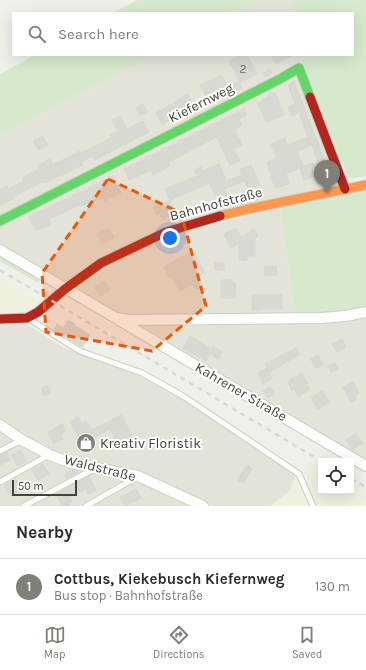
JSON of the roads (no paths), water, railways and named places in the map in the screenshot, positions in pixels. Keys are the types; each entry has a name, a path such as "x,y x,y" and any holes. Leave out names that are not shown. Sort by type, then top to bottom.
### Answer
{"street":[{"name":"Kiefernweg","path":"0,221 299,68 345,189"},
{"name":"Bahnhofstraße","path":"27,318 38,312 65,289 101,263 166,232 248,209 366,185"},
{"name":"Kahrener Straße","path":"0,250 366,466"},
{"name":"Kahrener Straße","path":"116,318 130,320 321,318 346,316 366,312"},
{"path":"0,319 27,318"},
{"name":"Waldstraße","path":"0,425 22,440 50,455 71,463 138,476 203,506"}],"lane":[{"path":"27,318 80,351 142,373 183,396 299,474 313,506"},
{"path":"0,451 22,440"},
{"path":"0,482 50,455"},
{"path":"24,506 95,468"},
{"path":"86,506 138,476"}],"railway":[{"path":"0,270 318,459"},
{"path":"354,481 366,487"}],"place":[{"name":"Cottbus, Kiekebusch Kiefernweg","path":"327,193"},
{"name":"Kreativ Floristik","path":"86,443"}]}
